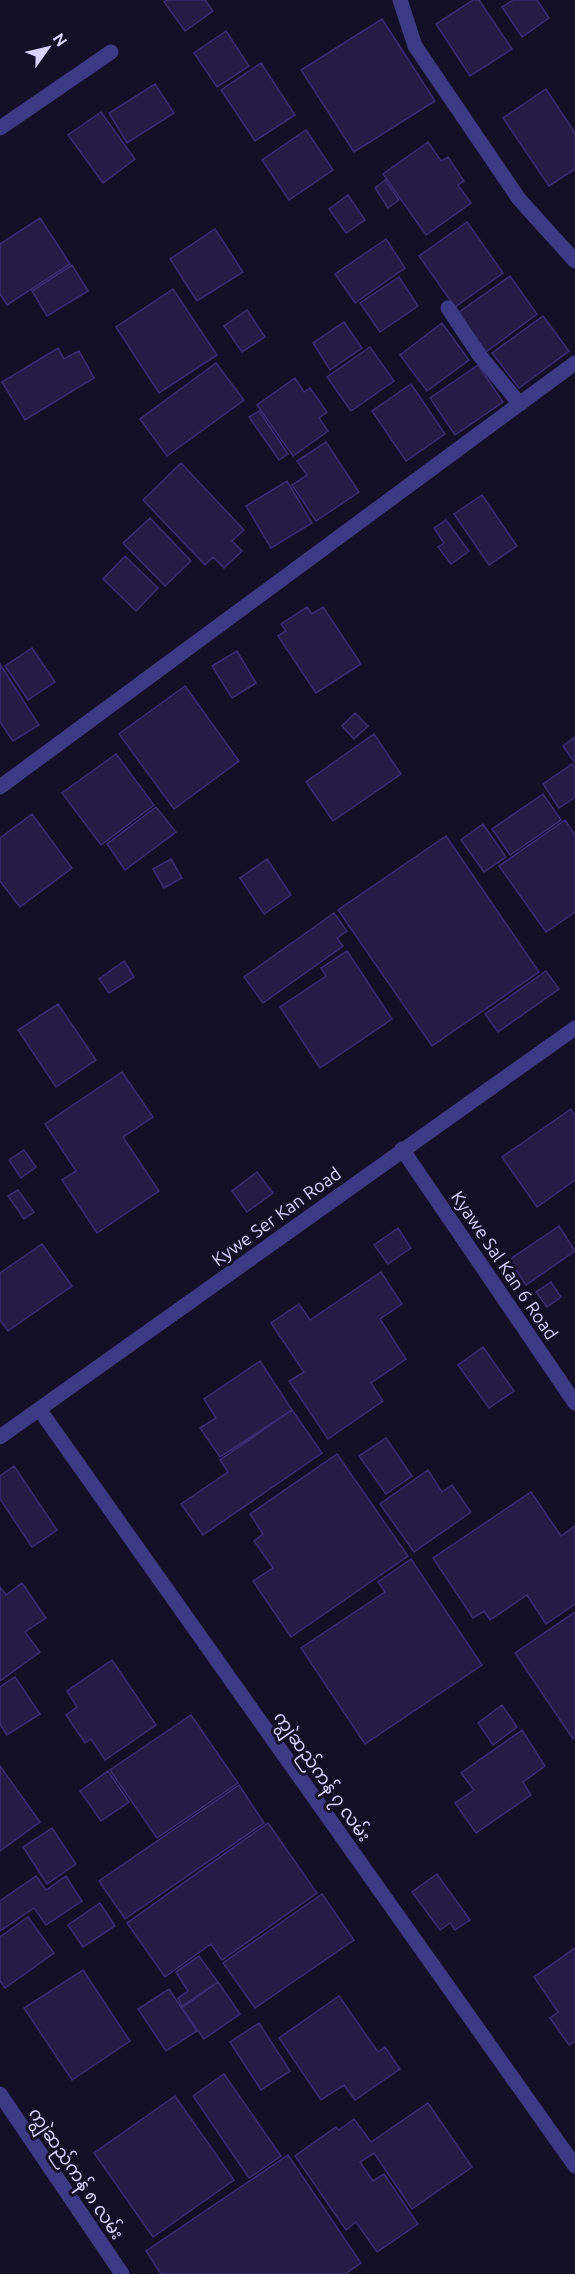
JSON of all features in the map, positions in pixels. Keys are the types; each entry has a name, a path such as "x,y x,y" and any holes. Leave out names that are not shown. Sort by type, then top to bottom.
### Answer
{"street":[{"path":"400,0 415,46 519,199 575,261"},
{"path":"0,128 111,52"},
{"path":"448,308 480,356 520,404"},
{"path":"0,788 575,363"},
{"name":"Kywe Ser Kan Road","path":"0,1437 575,1028"},
{"name":"Kyawe Sal Kan 6 Road","path":"402,1149 575,1403"},
{"name":"ကျွဲဆည်ကန် ၇ လမ်း","path":"39,1409 575,2166"},
{"name":"ကျွဲဆည်ကန် ၈ လမ်း","path":"0,2094 122,2274"}],"building":[{"path":"167,0 205,0 213,11 185,31 164,2"},
{"path":"473,0 479,0 512,49 470,76 436,24"},
{"path":"513,0 537,0 549,18 522,37 502,7"},
{"path":"382,19 435,101 354,152 301,70"},
{"path":"226,31 249,66 217,87 194,53"},
{"path":"261,63 295,115 255,141 221,90"},
{"path":"155,84 174,113 127,143 109,113"},
{"path":"546,89 575,133 575,169 549,186 503,118"},
{"path":"101,112 135,159 103,183 68,135"},
{"path":"306,130 333,170 289,200 262,160"},
{"path":"428,142 441,161 448,157 464,181 458,185 471,203 426,235 383,174"},
{"path":"385,180 399,200 388,208 375,188"},
{"path":"348,195 365,220 346,233 329,209"},
{"path":"40,218 70,264 7,305 0,294 0,244"},
{"path":"467,222 503,273 455,307 419,256"},
{"path":"215,229 243,272 197,301 170,259"},
{"path":"386,239 405,268 355,303 335,274"},
{"path":"72,265 88,291 47,316 32,291"},
{"path":"510,276 537,314 486,352 458,313"},
{"path":"399,277 418,306 380,332 360,303"},
{"path":"173,289 217,355 159,393 116,327"},
{"path":"247,310 265,337 242,352 224,326"},
{"path":"543,316 569,351 519,388 492,353"},
{"path":"344,322 362,348 330,370 313,343"},
{"path":"442,323 469,360 427,391 400,355"},
{"path":"370,347 394,381 351,411 327,377"},
{"path":"58,348 64,359 79,351 94,378 25,420 2,382"},
{"path":"216,363 244,400 167,456 140,419"},
{"path":"478,365 503,402 455,435 430,398"},
{"path":"295,378 304,392 310,388 327,412 319,418 328,431 293,456 257,405"},
{"path":"411,384 445,434 406,461 372,411"},
{"path":"259,411 288,454 279,460 249,417"},
{"path":"326,442 359,492 316,521 292,485 307,475 297,461"},
{"path":"181,463 244,530 232,541 242,551 224,568 213,557 205,565 143,500"},
{"path":"287,481 312,523 271,548 246,506"},
{"path":"482,495 517,546 489,565 454,514"},
{"path":"150,518 191,561 165,586 123,543"},
{"path":"446,520 469,551 451,564 438,547 444,543 434,528"},
{"path":"125,556 158,588 136,611 103,579"},
{"path":"307,607 312,614 323,607 361,664 316,693 278,636 286,631 281,624"},
{"path":"32,648 55,682 28,700 5,666"},
{"path":"237,651 256,683 232,698 212,666"},
{"path":"0,664 39,725 13,741 0,722"},
{"path":"185,686 239,761 174,809 119,734"},
{"path":"355,713 368,726 354,739 342,726"},
{"path":"374,734 401,774 333,821 306,782"},
{"path":"575,737 575,763 563,746"},
{"path":"116,754 154,805 101,845 62,793"},
{"path":"572,764 575,768 575,797 559,808 543,784"},
{"path":"543,794 561,820 510,855 492,829"},
{"path":"156,807 176,832 125,870 107,844"},
{"path":"32,814 72,868 20,907 0,881 0,838"},
{"path":"565,820 575,835 575,912 546,932 499,866"},
{"path":"483,824 506,857 484,872 461,840"},
{"path":"446,836 539,972 432,1046 338,910"},
{"path":"171,859 182,878 164,888 153,869"},
{"path":"267,859 291,895 264,914 240,878"},
{"path":"334,913 347,931 337,938 343,946 263,1003 244,977"},
{"path":"347,951 392,1019 320,1068 280,1007 326,976 321,968"},
{"path":"124,961 134,977 109,993 99,979"},
{"path":"546,971 559,989 498,1032 485,1014"},
{"path":"58,1004 96,1060 56,1087 18,1030"},
{"path":"122,1072 153,1117 123,1137 159,1191 97,1233 62,1180 76,1171 45,1124"},
{"path":"571,1109 575,1116 575,1180 537,1207 502,1157"},
{"path":"24,1150 36,1167 21,1178 9,1160"},
{"path":"257,1172 273,1193 247,1212 232,1191"},
{"path":"18,1190 34,1212 24,1219 8,1196"},
{"path":"559,1226 575,1251 526,1285 509,1260"},
{"path":"398,1228 411,1248 388,1264 374,1245"},
{"path":"42,1244 72,1286 8,1331 0,1320 0,1273"},
{"path":"381,1272 402,1304 380,1319 406,1359 371,1383 383,1401 328,1439 289,1381 304,1372 271,1323 299,1304 310,1320"},
{"path":"551,1282 561,1297 547,1307 536,1292"},
{"path":"483,1347 514,1391 489,1408 458,1365"},
{"path":"260,1361 292,1410 220,1457 200,1428 216,1418 204,1399"},
{"path":"292,1410 322,1453 203,1535 181,1504 228,1472 220,1460"},
{"path":"386,1438 412,1476 386,1494 359,1456"},
{"path":"337,1454 408,1556 291,1637 253,1581 273,1568 254,1541 263,1534 250,1514"},
{"path":"14,1466 57,1530 32,1547 0,1499 0,1476"},
{"path":"428,1470 442,1492 452,1485 471,1512 414,1552 380,1504"},
{"path":"531,1492 561,1536 575,1526 575,1604 546,1624 527,1595 490,1620 484,1611 473,1618 433,1558"},
{"path":"411,1559 482,1665 365,1744 301,1648 385,1592 378,1582"},
{"path":"22,1583 46,1618 25,1632 40,1652 0,1681 0,1587 6,1595"},
{"path":"575,1612 575,1737 573,1739 515,1653"},
{"path":"112,1660 156,1725 105,1760 91,1739 85,1743 66,1715 77,1707 67,1691"},
{"path":"15,1677 40,1714 7,1735 0,1724 0,1687"},
{"path":"502,1705 517,1727 493,1745 478,1723"},
{"path":"191,1715 238,1783 157,1838 110,1770"},
{"path":"522,1730 545,1766 523,1782 531,1795 476,1833 455,1803 474,1790 461,1773"},
{"path":"0,1766 40,1822 0,1851"},
{"path":"108,1771 129,1802 101,1821 80,1791"},
{"path":"239,1785 264,1823 125,1919 99,1881"},
{"path":"268,1823 317,1893 222,1960 211,1944 165,1977 127,1923"},
{"path":"52,1828 76,1864 47,1884 23,1847"},
{"path":"437,1874 470,1920 455,1930 450,1923 440,1930 412,1892"},
{"path":"36,1876 46,1890 66,1876 82,1901 46,1925 34,1908 0,1931 0,1901"},
{"path":"322,1894 354,1940 255,2008 223,1963"},
{"path":"100,1903 115,1926 83,1947 68,1925"},
{"path":"28,1917 54,1953 5,1988 0,1981 0,1937"},
{"path":"575,1948 575,2041 569,2045 550,2018 558,2012 534,1977"},
{"path":"199,1956 218,1982 182,2006 178,1998 188,1991 176,1972"},
{"path":"83,1970 130,2041 72,2080 24,2008"},
{"path":"218,1982 240,2014 204,2039 182,2008"},
{"path":"169,1989 197,2031 166,2051 138,2009"},
{"path":"339,1996 378,2052 385,2047 400,2069 355,2100 344,2085 321,2100 279,2038"},
{"path":"259,2023 290,2071 261,2090 230,2042"},
{"path":"224,2074 281,2156 249,2178 193,2096"},
{"path":"175,2096 234,2180 153,2237 94,2153"},
{"path":"428,2103 472,2167 412,2209 374,2153 360,2162 373,2181 384,2174 418,2224 377,2252 356,2222 346,2230 295,2156 336,2127 339,2130 354,2119 371,2142"},
{"path":"288,2155 361,2263 345,2274 161,2274 146,2251"}]}
